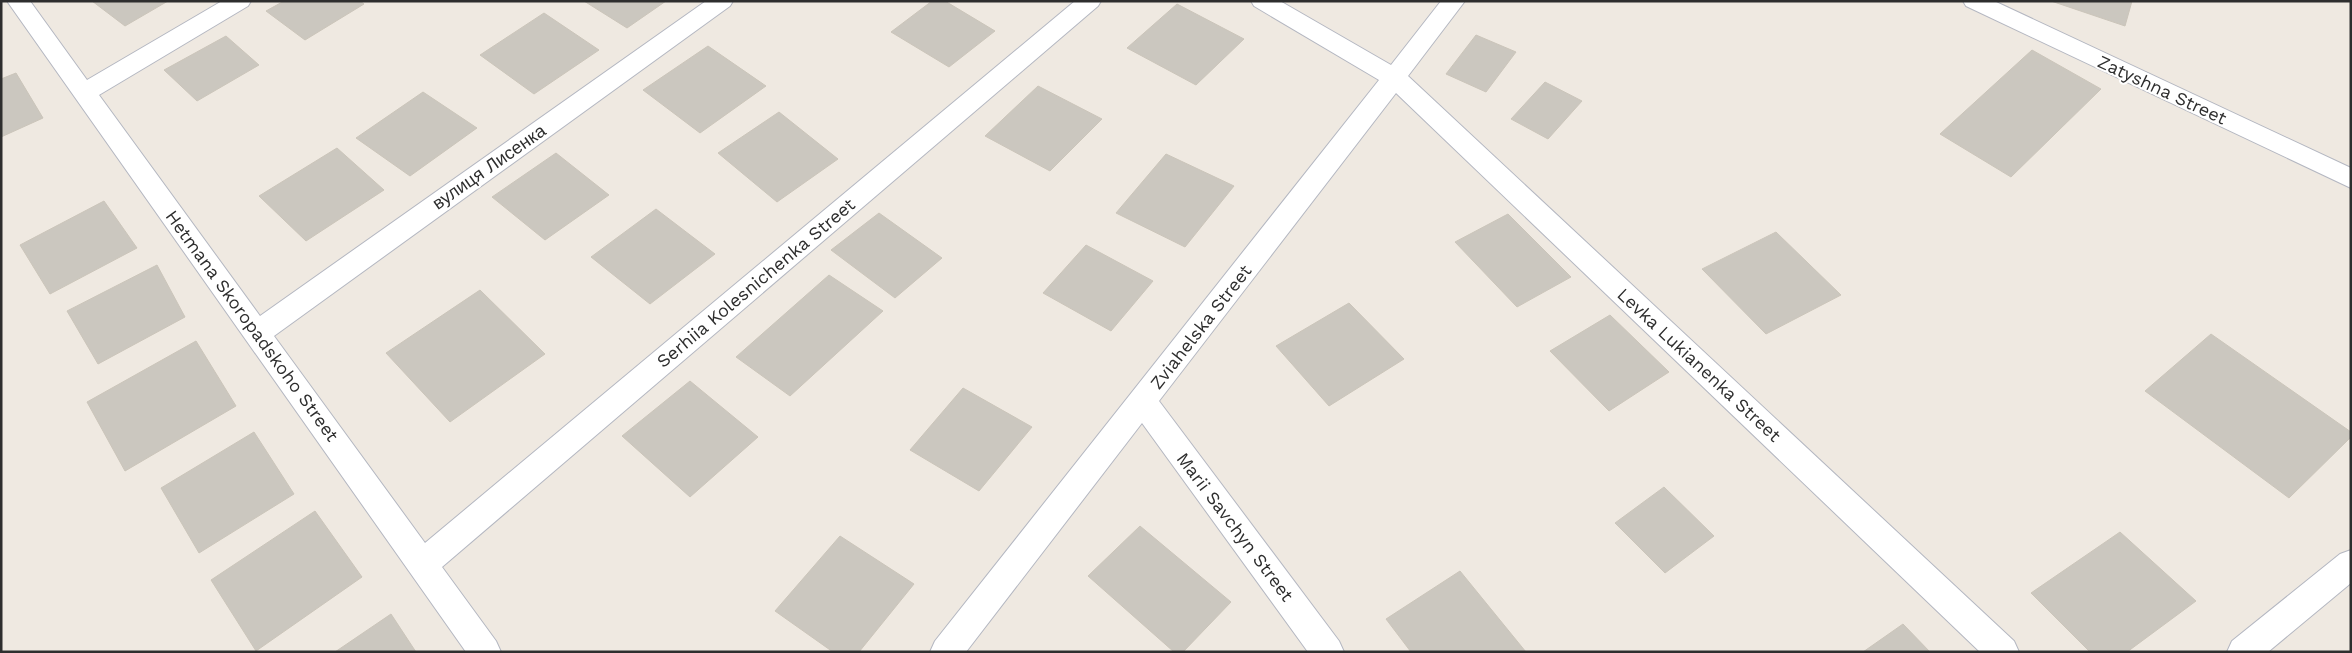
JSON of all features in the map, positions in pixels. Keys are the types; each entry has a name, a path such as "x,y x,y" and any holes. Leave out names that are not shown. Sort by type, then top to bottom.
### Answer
{"street":[{"name":"Hetmana Skoropadskoho Street","path":"18,1 485,652"},
{"path":"84,93 240,1"},
{"name":"вулиця Лисенка","path":"256,333 722,1"},
{"name":"Serhiia Kolesnichenka Street","path":"422,564 1090,1"},
{"name":"Levka Lukianenka Street","path":"1262,1 1395,78 2003,652"},
{"name":"Zviahelska Street","path":"946,652 1143,402 1454,1"},
{"name":"Zatyshna Street","path":"1974,1 2351,179"},
{"name":"Marii Savchyn Street","path":"1143,402 1328,652"},
{"path":"2243,652 2351,564"}],"building":[{"path":"92,1 168,1 125,26"},
{"path":"284,1 360,1 364,4 305,40 266,11"},
{"path":"584,1 666,1 627,28"},
{"path":"932,1 945,1 995,31 949,67 891,32"},
{"path":"2051,1 2132,1 2125,26"},
{"path":"1177,4 1244,39 1196,85 1127,48"},
{"path":"544,13 599,50 534,94 480,55"},
{"path":"1476,35 1516,52 1486,92 1446,74"},
{"path":"226,36 259,65 197,101 164,70"},
{"path":"708,46 766,86 700,133 643,90"},
{"path":"2032,50 2101,89 2011,177 1940,134"},
{"path":"16,73 43,118 1,137 1,79"},
{"path":"1545,82 1582,101 1548,139 1511,119"},
{"path":"1038,86 1102,119 1050,171 985,136"},
{"path":"423,92 477,128 410,176 356,138"},
{"path":"779,112 838,159 777,202 718,153"},
{"path":"337,148 384,190 306,241 259,196"},
{"path":"556,153 609,195 545,240 492,197"},
{"path":"1166,154 1234,186 1185,247 1116,213"},
{"path":"104,201 137,248 50,294 20,245"},
{"path":"656,209 715,254 650,304 591,257"},
{"path":"879,213 942,258 895,298 831,250"},
{"path":"1508,214 1571,277 1517,307 1455,242"},
{"path":"1776,232 1841,295 1766,334 1702,269"},
{"path":"1086,245 1153,281 1111,331 1043,293"},
{"path":"157,265 185,317 98,364 67,311"},
{"path":"829,275 883,311 790,396 736,357"},
{"path":"480,290 545,354 450,422 386,353"},
{"path":"1349,303 1404,359 1329,406 1276,346"},
{"path":"1610,315 1669,372 1609,411 1550,351"},
{"path":"2211,334 2351,432 2351,437 2289,498 2145,391"},
{"path":"196,341 236,406 125,471 87,402"},
{"path":"690,381 758,437 690,497 622,436"},
{"path":"963,388 1032,427 979,491 910,450"},
{"path":"254,432 294,494 199,553 161,488"},
{"path":"1664,487 1714,536 1665,573 1615,523"},
{"path":"315,511 362,577 256,651 211,580"},
{"path":"1140,526 1231,602 1183,652 1174,652 1088,576"},
{"path":"2120,532 2196,601 2127,652 2090,652 2031,593"},
{"path":"840,536 914,584 859,652 833,652 775,611"},
{"path":"1460,571 1526,652 1411,652 1386,619"},
{"path":"391,614 416,652 335,652"},
{"path":"1903,624 1930,652 1863,652"}]}
